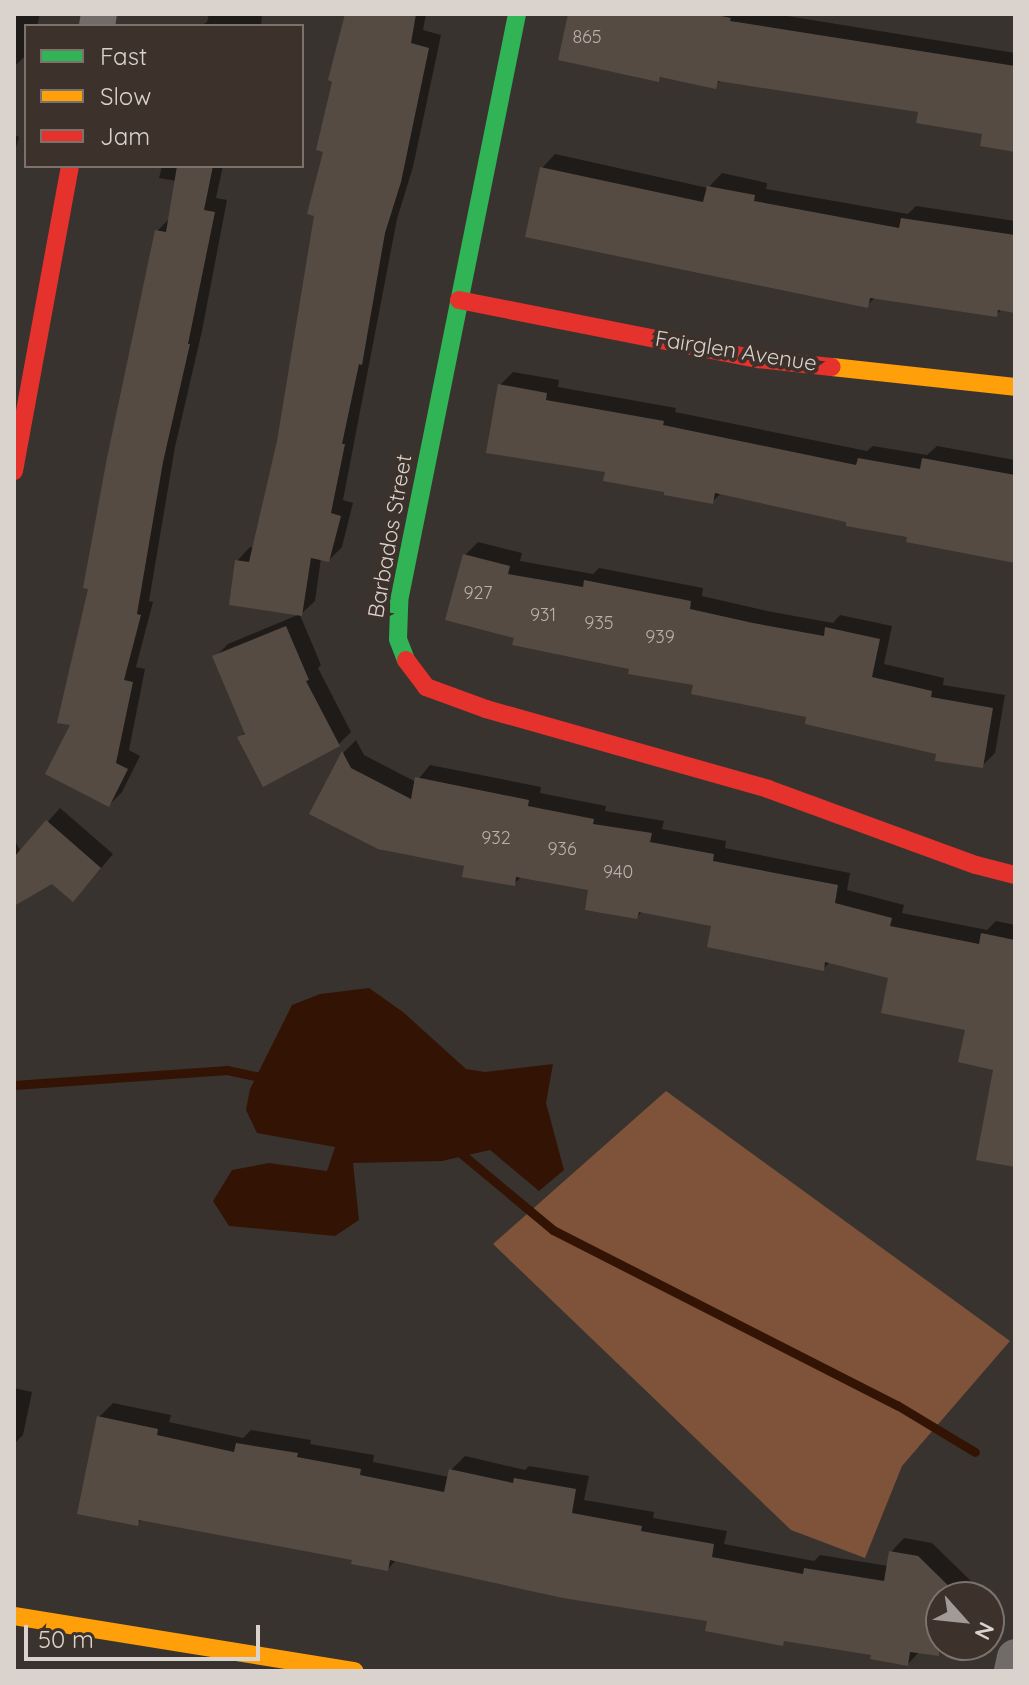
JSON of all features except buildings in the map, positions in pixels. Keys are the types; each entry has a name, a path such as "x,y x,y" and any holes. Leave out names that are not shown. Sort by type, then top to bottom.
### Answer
{"street":[{"name":"Barbados Street","path":"517,14 399,601 398,639 408,665 426,687 486,709 768,789 976,865 1015,875"},
{"path":"14,471 26,340 69,168"},
{"name":"Fairglen Avenue","path":"459,300 758,359 1015,387"},
{"path":"14,1616 140,1639 355,1671"},
{"path":"1012,1671 1015,1657"}],"shaded area":[{"path":"369,988 403,1012 466,1069 485,1072 553,1064 546,1103 564,1170 539,1191 490,1150 442,1161 353,1163 359,1220 335,1236 229,1226 213,1201 232,1170 269,1163 327,1171 335,1147 257,1133 246,1110 250,1089 292,1005 320,994"},
{"path":"666,1091 1010,1341 902,1466 865,1558 791,1530 493,1244"}],"waterway":[{"path":"14,1085 227,1070 265,1078"},
{"path":"457,1150 553,1230 897,1405 975,1452"}],"traffic: fast":[{"path":"406,660 398,639 399,601 517,14"}],"traffic: slow":[{"path":"832,367 1015,387"},
{"path":"14,1616 355,1671"}],"traffic: jam":[{"path":"14,471 70,168"},
{"path":"459,300 758,359 832,367"},
{"path":"406,660 426,687 486,709 768,789 976,865 1015,875"}]}
